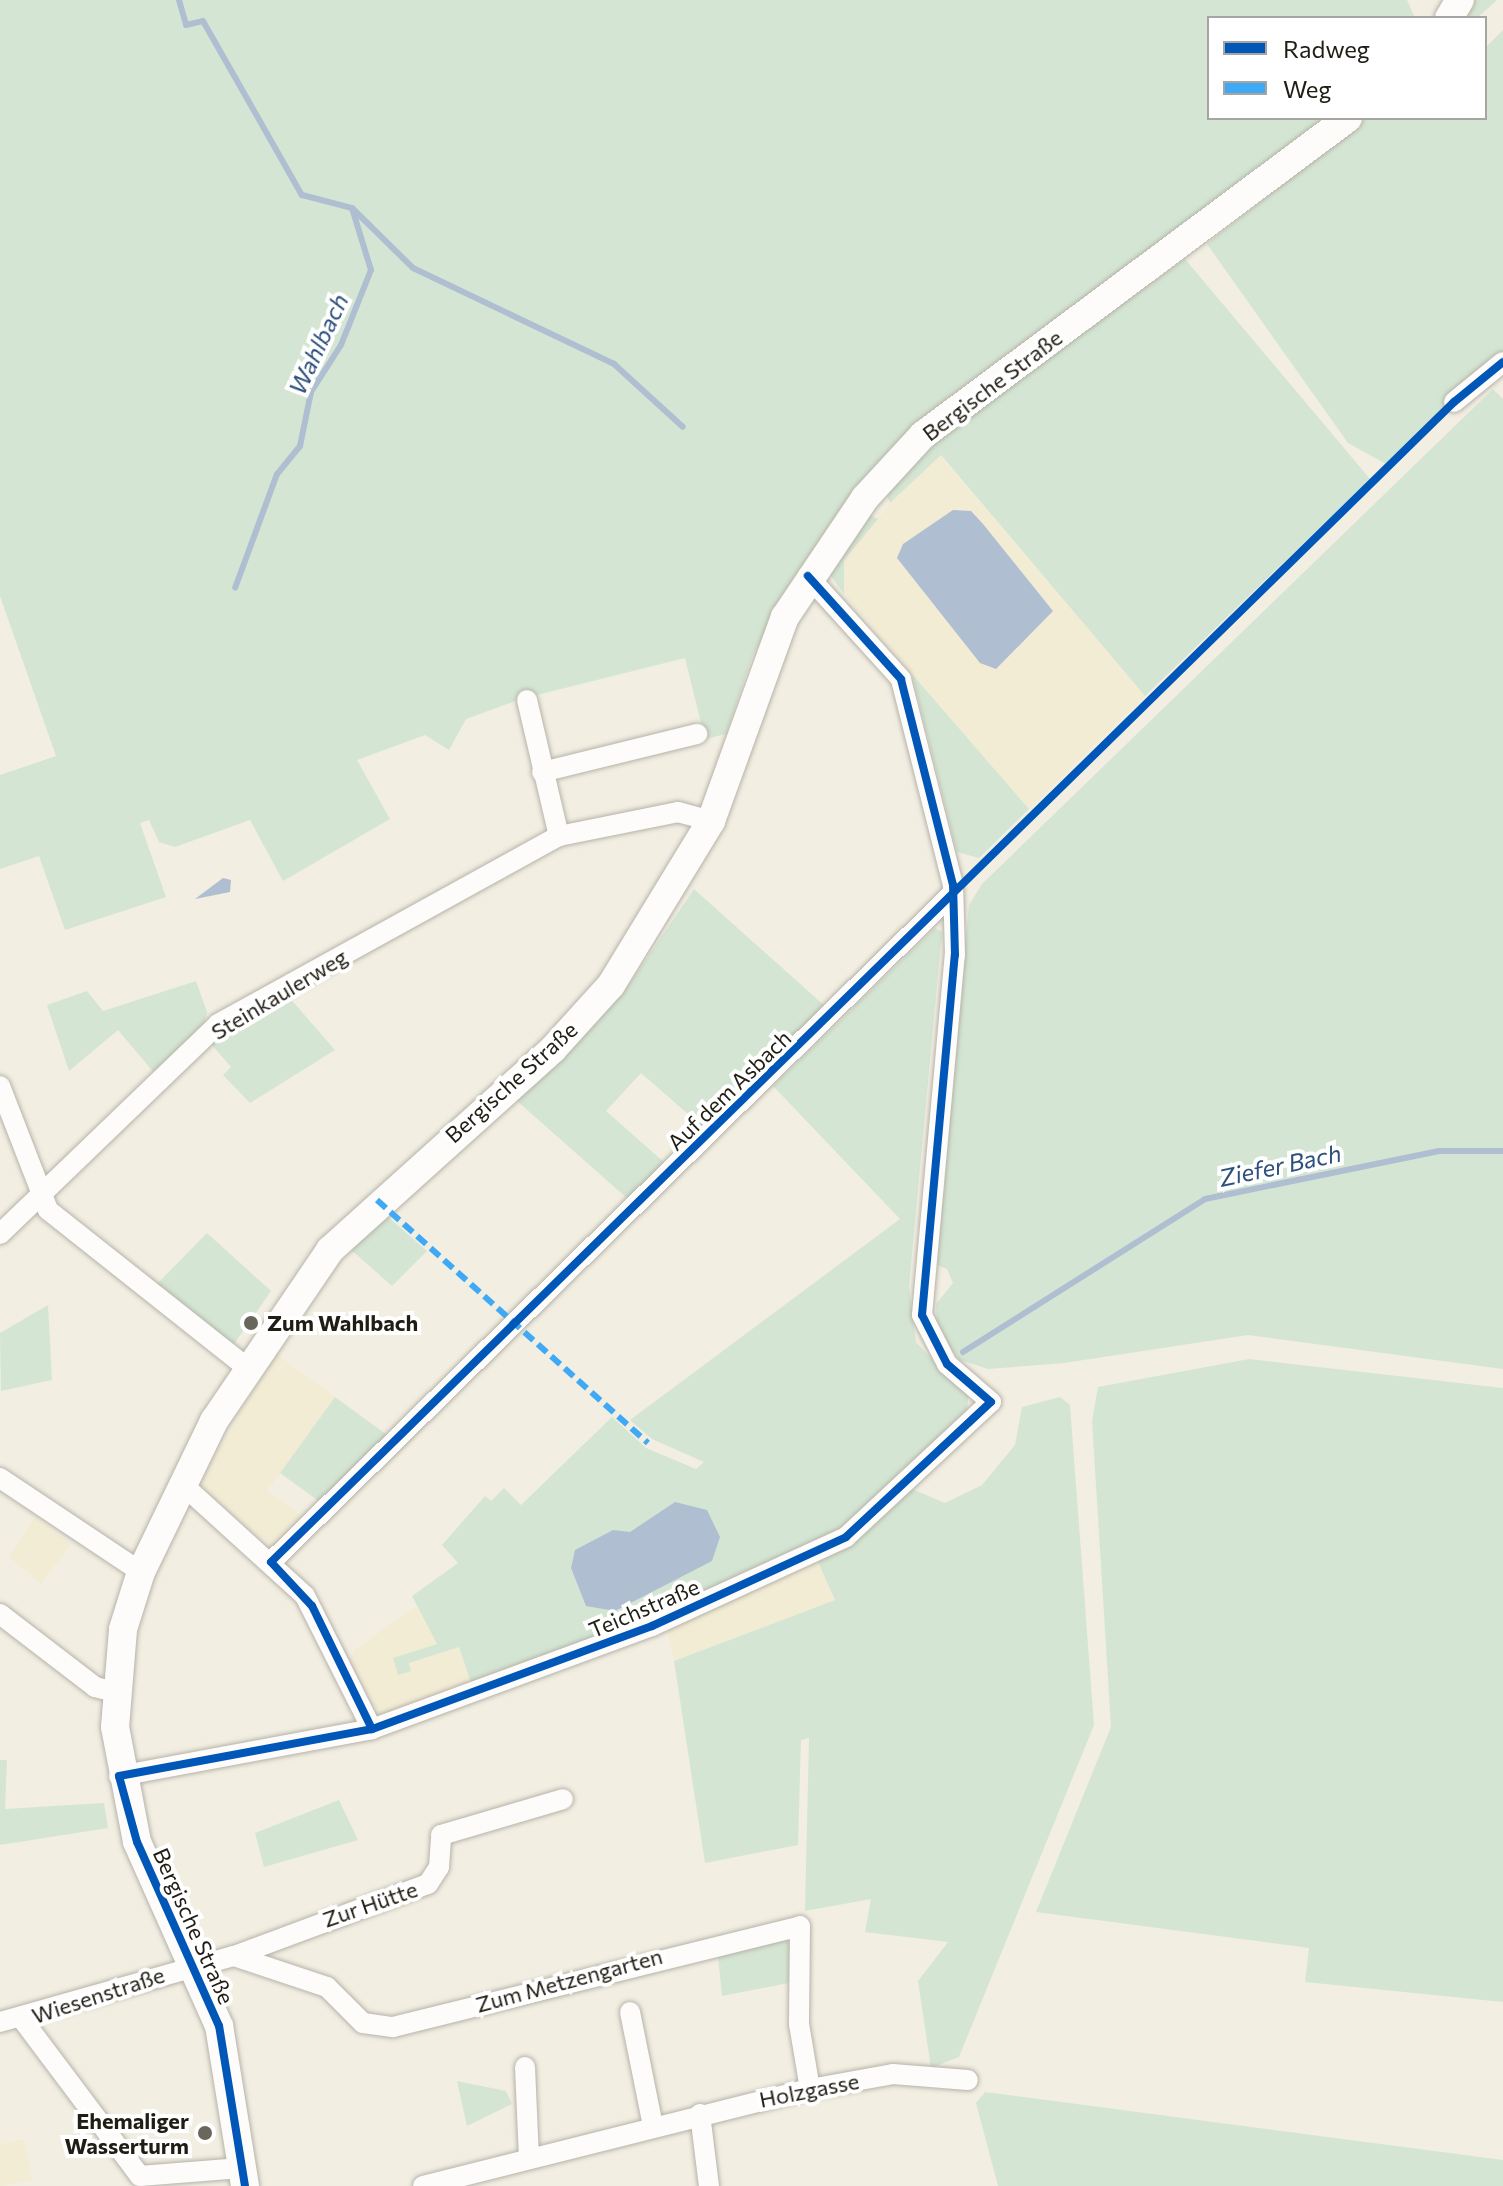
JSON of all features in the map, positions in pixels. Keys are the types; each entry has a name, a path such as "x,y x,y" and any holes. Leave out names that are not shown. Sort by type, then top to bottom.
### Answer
{"main road":[{"name":"Bergische Straße","path":"243,2177 219,2026 196,1965 137,1842 119,1776 115,1692 141,1572 182,1484 245,1366 300,1286 377,1200 553,1049 611,985 711,821 763,671 808,576 923,435 1345,120"}],"street":[{"path":"1454,402 1503,362"},
{"path":"808,576 901,679 952,894"},
{"path":"527,700 559,836"},
{"path":"542,772 697,734"},
{"name":"Steinkaulerweg","path":"0,1234 218,1024 559,836 678,812 711,821"},
{"name":"Teichstraße","path":"119,1776 372,1729 545,1669 821,1551 886,1506 991,1402 947,1364 922,1315 955,955 952,894"},
{"name":"Auf dem Asbach","path":"271,1562 952,894"},
{"path":"0,1086 38,1197 245,1366"},
{"path":"0,1478 141,1572"},
{"path":"182,1484 271,1562 312,1606 372,1729"},
{"path":"0,1614 95,1687 115,1692"},
{"name":"Zur Hütte","path":"234,1956 428,1884 439,1867 441,1835 563,1799"},
{"name":"Zum Metzengarten","path":"234,1956 327,1987 363,2023 393,2027 800,1926 799,2024 810,2089"},
{"path":"196,1965 234,1956"},
{"name":"Wiesenstraße","path":"0,2022 22,2019 196,1965"},
{"path":"630,2012 653,2126"},
{"path":"22,2019 140,2176"},
{"path":"525,2067 529,2157"},
{"name":"Holzgasse","path":"423,2186 700,2114 810,2089 893,2074 968,2080"},
{"path":"700,2114 709,2186"},
{"path":"121,2186 140,2176 243,2177"}],"shaded area":[{"path":"940,455 1145,696 1029,809 844,594 839,577 844,560 890,503"},
{"path":"275,1353 335,1397 267,1491 305,1518 274,1548 198,1485"},
{"path":"35,1517 71,1544 41,1584 9,1557"},
{"path":"818,1562 835,1600 674,1661 667,1627"},
{"path":"417,1606 438,1644 456,1638 473,1689 381,1716 349,1663 355,1649"},
{"path":"24,2139 33,2180 0,2186 0,2144"}],"green space":[{"path":"0,0 1407,0 1414,16 1207,16 1207,120 1331,120 874,469 787,590 752,657 726,734 705,739 685,658 521,699 466,719 449,750 425,735 357,760 390,819 283,881 250,820 175,847 159,842 149,820 140,823 166,897 65,930 39,856 0,869 0,775 56,756 0,596"},
{"path":"1473,0 1497,0 1479,16 1461,16"},
{"path":"1503,30 1503,352 1386,464 1348,443 1207,244 1363,120 1487,120 1487,46"},
{"path":"1185,259 1370,479 1145,696 941,455 890,503 886,493 961,418"},
{"path":"1493,389 1503,399 1503,1369 1248,1335 1064,1363 988,1369 960,1360 937,1331 936,1304 953,1283 947,1269 932,1263 969,905 982,884"},
{"path":"869,515 878,519 844,560 844,594 825,568"},
{"path":"912,674 1029,809 979,858 957,852"},
{"path":"694,889 827,1008 704,1128 641,1073 606,1111 666,1164 629,1200 516,1100 626,989"},
{"path":"935,928 942,932 909,1286 916,1342 959,1389 969,1389 966,1421 847,1530 668,1606 670,1613 473,1689 459,1647 409,1663 411,1671 398,1675 393,1658 437,1644 412,1596 458,1563 442,1545 485,1496 491,1501 504,1488 521,1505 612,1417 646,1448 696,1469 704,1462 652,1439 630,1420 900,1219 773,1086"},
{"path":"196,981 207,1012 203,1029 156,1075 118,1030 69,1071 47,1005 87,991 103,1011"},
{"path":"288,996 335,1050 250,1103 223,1075 231,1067 211,1044"},
{"path":"387,1216 427,1251 392,1286 349,1248"},
{"path":"207,1233 271,1291 232,1347 155,1286"},
{"path":"48,1305 52,1380 1,1391 0,1333"},
{"path":"1249,1359 1503,1388 1503,2002 1305,1982 1309,1948 1036,1912 1111,1727 1092,1421 1098,1387"},
{"path":"335,1397 387,1435 320,1502 280,1473"},
{"path":"1060,1397 1070,1405 1094,1725 959,2057 931,2068 918,1981 948,1942 865,1932 871,1899 805,1911 809,1738 801,1740 798,1845 705,1863 674,1661 835,1600 818,1562 912,1489 945,1503 982,1485 1015,1445 1022,1407"},
{"path":"0,1760 7,1760 5,1809 104,1803 108,1828 0,1845"},
{"path":"339,1800 358,1840 264,1867 255,1833"},
{"path":"782,1937 791,1944 794,1982 722,1996 717,1947"},
{"path":"457,2081 506,2091 512,2104 467,2126"},
{"path":"985,2092 1503,2160 1503,2186 998,2186 976,2103"}],"water":[{"path":"953,510 971,511 1053,611 996,669 980,663 897,558 903,544"},
{"path":"223,878 231,880 230,892 195,899"},
{"path":"675,1502 707,1510 720,1537 712,1561 615,1611 586,1606 571,1568 575,1550 613,1530 630,1532"}],"waterway":[{"name":"Wahlbach","path":"179,0 186,25 203,21 302,195 352,208 371,270 341,345 311,392 300,446 277,474 235,588"},
{"path":"353,209 413,268 614,364 683,427"},
{"name":"Ziefer Bach","path":"963,1352 1205,1199 1439,1151 1503,1151"}],"marked path":[{"path":"377,1200 648,1443"}],"cycle path":[{"path":"372,1729 312,1606 271,1562 1454,402 1503,362"},
{"path":"245,2186 219,2026 137,1842 119,1776 372,1729 652,1626 846,1537 991,1402 947,1364 922,1315 955,955 953,885 901,679 808,576"}],"place":[{"name":"Zum Wahlbach","path":"251,1323"},
{"name":"Ehemaliger Wasserturm","path":"205,2133"}]}
